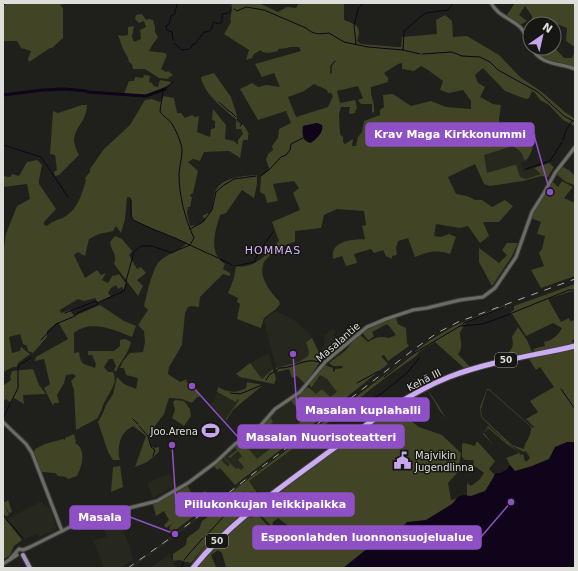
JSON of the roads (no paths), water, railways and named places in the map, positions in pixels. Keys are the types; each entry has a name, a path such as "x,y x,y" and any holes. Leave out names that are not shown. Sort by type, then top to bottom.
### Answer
{"highway":[{"name":"Kehä III","path":"194,568 211,547 250,511 388,410 428,386 460,373 483,366 575,346"}],"main road":[{"path":"20,553 30,568"}],"street":[{"path":"491,3 502,16 522,30"},
{"path":"539,56 554,64 575,69"},
{"name":"Masalantie","path":"3,564 30,547 84,520 102,517 128,508 157,501 193,479 216,462 235,444 255,432 275,409 300,392 326,361 370,325 412,310 460,300 479,298 491,292 516,256 532,212 555,173 575,147"},
{"path":"3,422 26,444 31,451 62,531"}],"waterway":[{"path":"3,6 6,3"},
{"path":"173,40 172,32 167,30 166,26 169,24 171,16 175,14 177,6 176,3"},
{"path":"356,44 354,26 358,9 362,3"},
{"path":"419,18 426,13 448,10 453,3"},
{"path":"234,9 237,11 246,7 264,10 314,33 329,33 344,42 368,47 403,50 420,54"},
{"path":"191,48 204,32 211,30 214,22 218,24 222,22 222,14 228,13 231,10"},
{"path":"403,50 404,31 418,19"},
{"path":"174,43 182,50 189,49"},
{"path":"422,54 452,52 462,56 480,57 490,62 498,70 538,92 564,116 575,122"},
{"path":"331,73 331,66 335,61"},
{"path":"173,82 163,91 160,111 172,124 181,144 182,151 179,175 181,199 185,215 194,238 190,245 178,250"},
{"path":"44,90 65,89 86,91"},
{"path":"88,92 146,96 165,89"},
{"path":"3,95 43,90"},
{"path":"219,102 230,112"},
{"path":"231,112 236,117"},
{"path":"237,119 242,124 240,126"},
{"path":"563,140 566,130 572,121"},
{"path":"261,176 281,157 286,155 290,150 291,144 303,138"},
{"path":"526,169 550,161 562,142"},
{"path":"3,145 41,157 68,197"},
{"path":"190,229 203,222 212,210 216,192 224,185 234,179 256,176"},
{"path":"131,200 131,215 133,220 157,231"},
{"path":"158,231 172,237"},
{"path":"236,266 255,262 257,255 273,232"},
{"path":"173,237 209,254"},
{"path":"126,281 134,252 141,246 152,246 172,253 177,250"},
{"path":"210,254 218,258"},
{"path":"220,259 232,265"},
{"path":"41,340 56,324 124,291 126,284"},
{"path":"512,313 569,290 575,290"},
{"path":"65,313 96,301 97,303"},
{"path":"462,326 464,323 504,307"},
{"path":"384,377 413,354 460,326 483,324 510,314"},
{"path":"3,418 18,388 18,366 31,358"},
{"path":"332,420 381,394 408,372 419,358"},
{"path":"276,371 279,368 289,367 308,361 319,362 320,360"},
{"path":"357,383 379,371"},
{"path":"266,380 270,374 274,372"},
{"path":"230,393 240,394 262,385"},
{"path":"561,389 575,409"},
{"path":"366,402 375,414"},
{"path":"133,419 138,424"},
{"path":"139,426 148,436 151,447 155,450 153,456"},
{"path":"237,502 244,492"},
{"path":"205,537 235,504"},
{"path":"3,513 5,517"},
{"path":"6,519 23,538"},
{"path":"184,560 203,538"},
{"path":"181,568 183,563"}],"railway":[{"path":"128,568 169,539 437,333 458,322 575,279"}],"place":[{"name":"Krav Maga Kirkkonummi","path":"550,192"},
{"name":"Masalan kuplahalli","path":"293,354"},
{"name":"Masalan Nuorisoteatteri","path":"192,386"},
{"name":"Joo.Arena","path":"211,431"},
{"name":"Piilukonkujan leikkipaikka","path":"172,445"},
{"name":"Majvikin Jugendlinna","path":"402,461"},
{"name":"Espoonlahden luonnonsuojelualue","path":"511,502"},
{"name":"Masala","path":"175,534"}],"district":[{"name":"HOMMAS","path":"273,250"}]}
